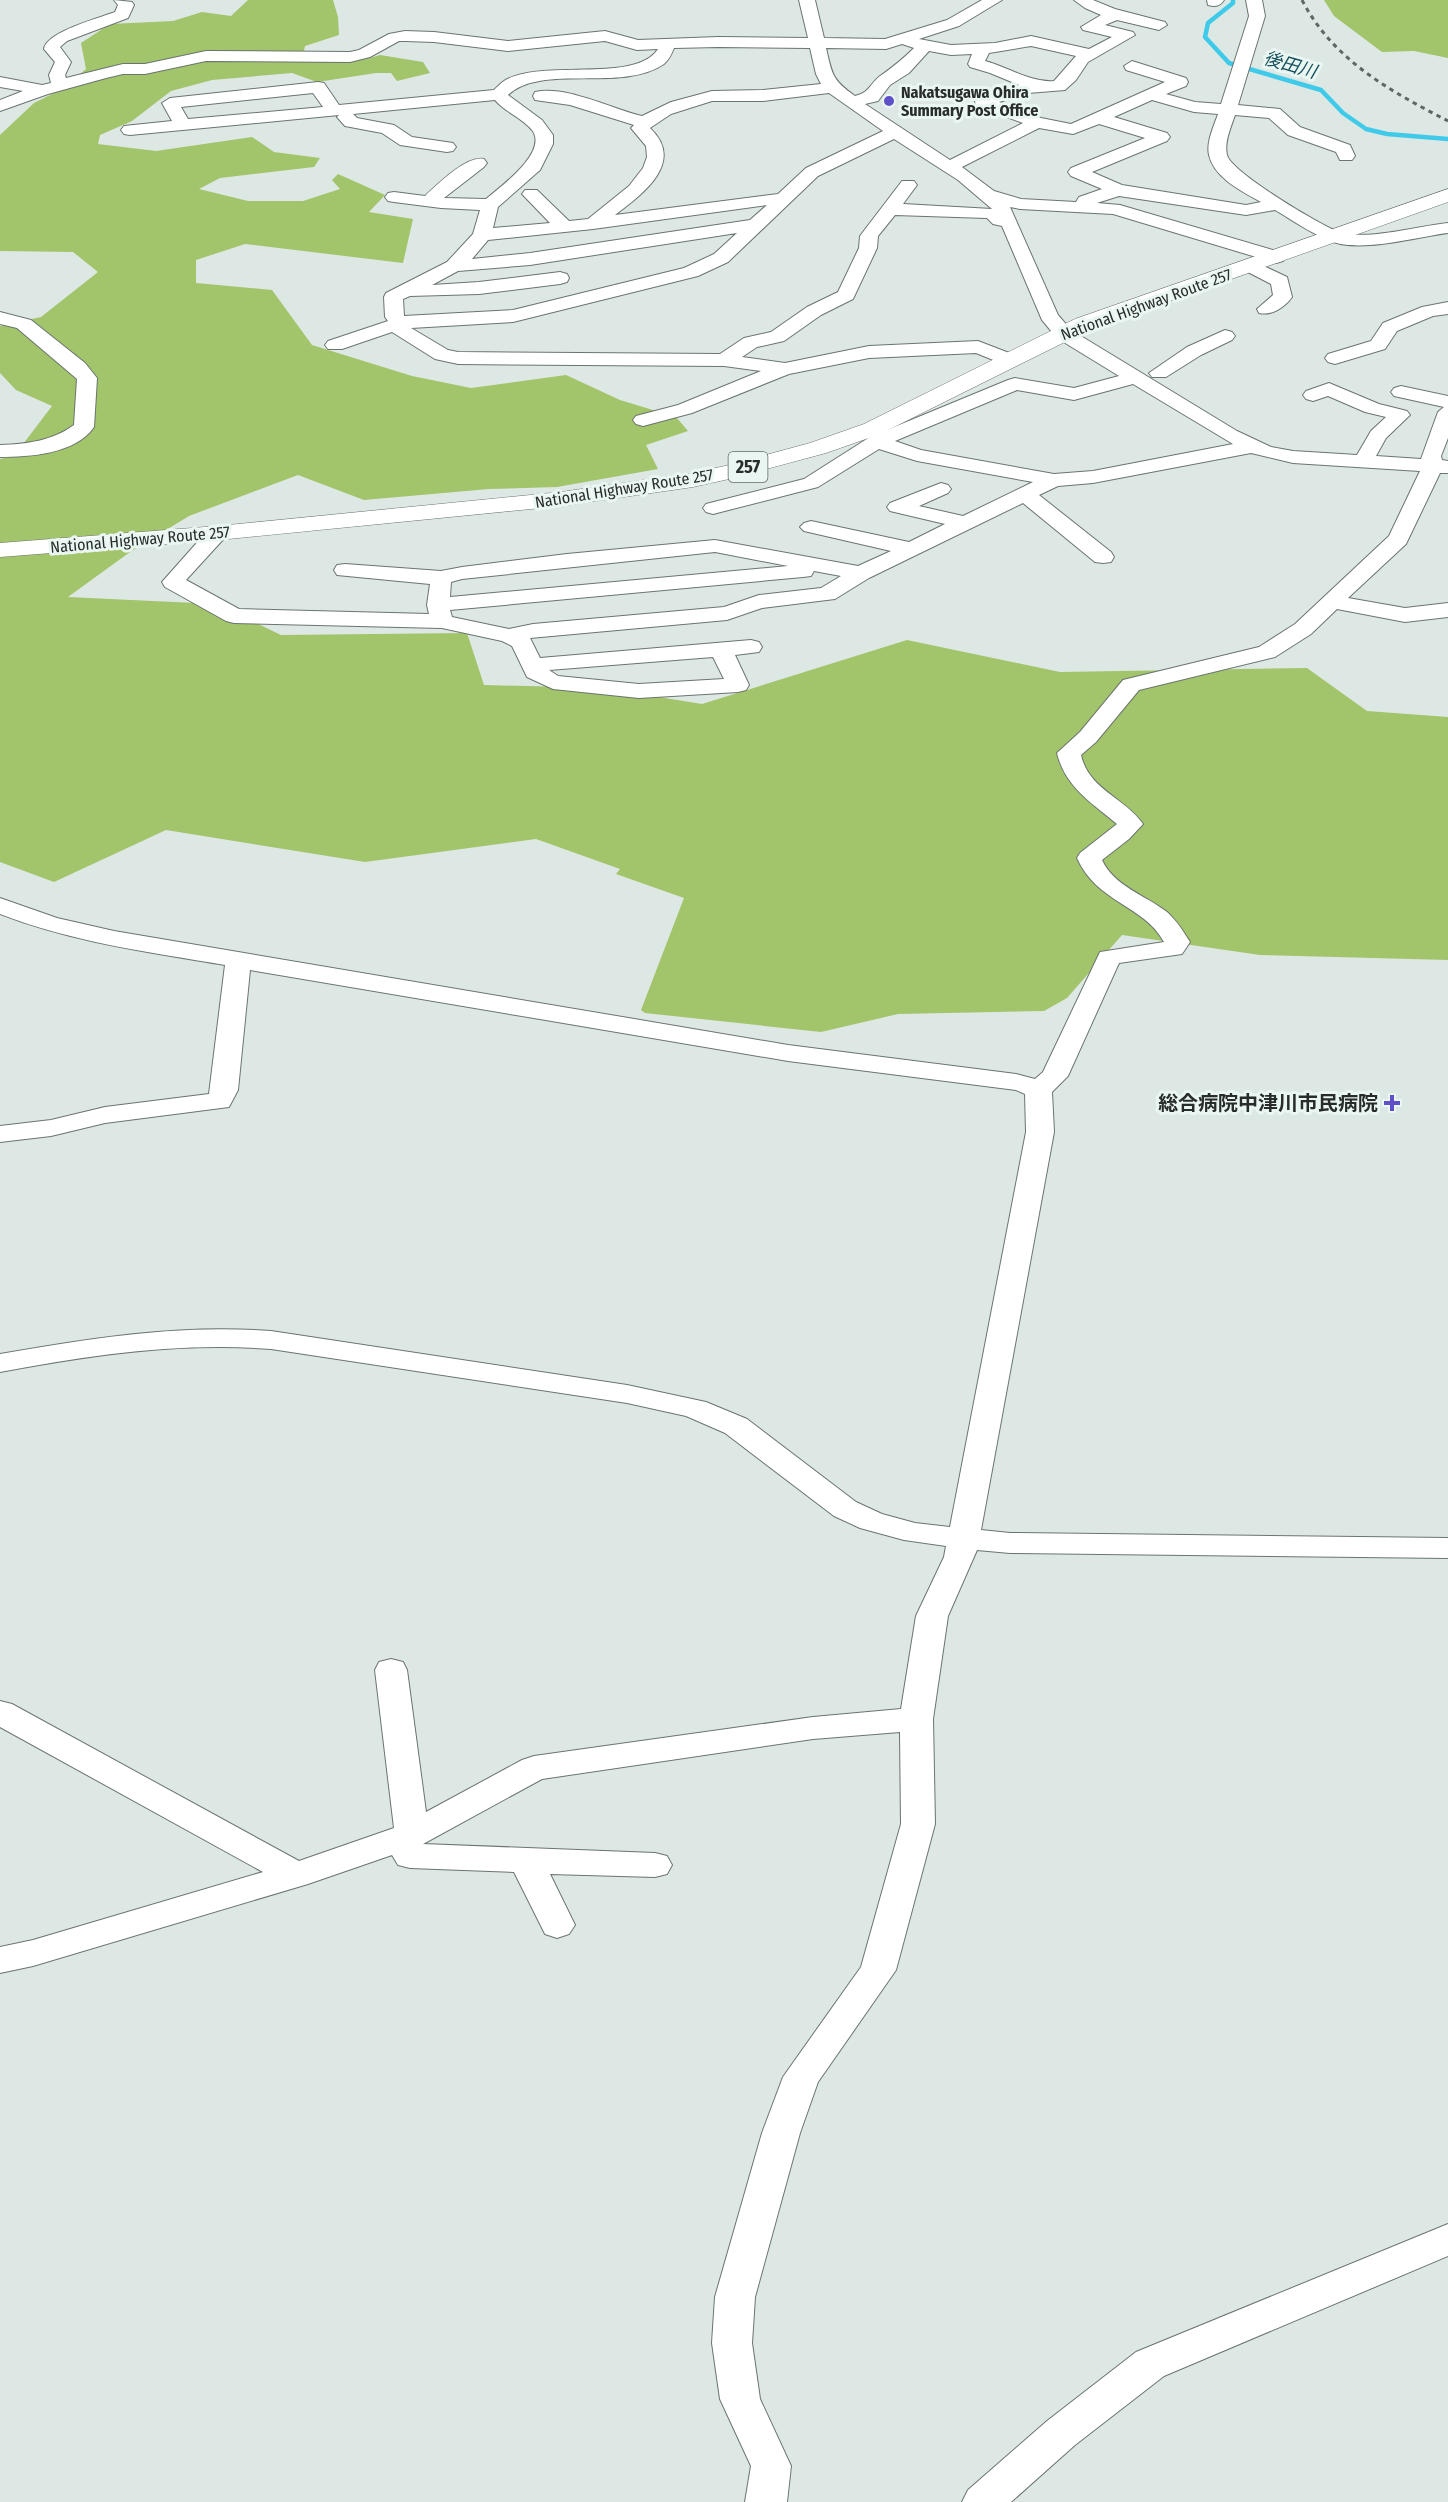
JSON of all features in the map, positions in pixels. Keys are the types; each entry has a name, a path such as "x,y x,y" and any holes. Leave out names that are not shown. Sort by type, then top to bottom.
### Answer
{"highway":[{"name":"National Highway Route 257","path":"0,550 218,533 561,500 693,480 818,448 872,429 1083,324 1335,237 1448,195"}],"street":[{"path":"60,86 57,75 63,62 52,49 52,45 61,38 122,15 126,4 122,0"},
{"path":"807,0 824,74 832,88 949,167 988,195 1005,212 1049,316 1064,333 1252,447 1286,456 1440,466"},
{"path":"0,106 42,90 123,69 145,69 206,56 262,58 358,56 395,38 405,36 441,38 496,46 531,45 605,36 637,45 718,42 886,44 953,23 994,0"},
{"path":"1082,0 1116,14 1159,25"},
{"path":"1254,0 1257,16 1218,142 1218,155 1222,164 1246,186 1335,237 1375,240 1418,231 1448,228"},
{"path":"1116,14 1089,27 1127,35 1089,54 1073,68 1070,76 1059,86 1036,86 1005,93 983,102 1037,122 1073,129 1180,82 1132,66"},
{"path":"901,38 925,46 951,50 982,50 1031,41 1089,54"},
{"path":"495,61 530,60 601,51 626,43"},
{"path":"499,95 502,88 515,81 538,77 623,72 646,67 662,56 669,44"},
{"path":"851,102 872,97 884,81 903,69 925,46"},
{"path":"982,50 976,64 996,69 1036,86"},
{"path":"0,82 42,90"},
{"path":"183,125 170,103 318,87 351,122 382,126 388,129 393,136 405,141 447,147"},
{"path":"593,224 644,182 652,170 656,152 655,144 640,128 653,116 721,94 753,96 832,88"},
{"path":"130,130 499,95"},
{"path":"400,323 395,317 393,297 400,291 454,266 470,251 482,234 490,205 534,166 544,144 544,135 536,124 508,105 499,95"},
{"path":"1151,95 1194,107 1274,113 1293,131 1344,149 1346,156"},
{"path":"541,96 573,100 644,122"},
{"path":"1098,118 1161,137 1077,172 1118,190 1246,210 1278,204"},
{"path":"949,167 1037,122"},
{"path":"335,345 400,323 480,320 513,316 664,280 709,265 721,258 812,172 895,132"},
{"path":"430,201 451,182 478,163"},
{"path":"723,360 751,342 777,337 814,311 846,295 868,248 869,236 909,185"},
{"path":"1069,207 1118,190"},
{"path":"531,194 565,227"},
{"path":"988,195 1020,204 1114,209 1276,257"},
{"path":"394,197 490,205"},
{"path":"482,234 593,224 770,199 782,200"},
{"path":"890,209 987,213 995,215 999,220 1009,221"},
{"path":"454,266 530,259 755,225"},
{"path":"666,238 692,259 709,265"},
{"path":"1251,266 1280,280 1283,297 1266,309"},
{"path":"400,291 479,288 560,278"},
{"path":"535,281 555,307"},
{"path":"1335,358 1378,345 1390,327 1428,311 1448,308"},
{"path":"0,318 24,324 78,367 87,378 84,427 79,432 57,444 35,449 0,451"},
{"path":"400,323 398,328 442,355 458,358 723,360 785,369"},
{"path":"1095,353 1125,359 1164,376 1194,351 1225,336"},
{"path":"643,420 685,409 735,387 785,369 807,366 842,356 978,347 1010,360"},
{"path":"713,508 811,483 877,441 1016,384 1074,394 1135,378"},
{"path":"1312,395 1329,389 1372,408 1400,415 1378,435 1363,462"},
{"path":"1401,392 1448,402"},
{"path":"1440,466 1431,456 1446,422"},
{"path":"877,441 917,455 1054,480 1093,477 1252,447"},
{"path":"1038,1090 1055,1076 1109,957 1173,950 1177,942 1168,926 1106,882 1092,868 1089,858 1104,845 1114,841 1131,824 1092,793 1074,774 1069,753 1088,737 1131,685 1267,652 1303,629 1398,539 1440,466"},
{"path":"509,636 533,631 727,613 759,602 827,594 861,573 967,524 1054,480"},
{"path":"941,489 897,507 967,524"},
{"path":"1026,495 1103,556"},
{"path":"811,527 913,549"},
{"path":"218,533 174,582 234,616 440,613 582,592 806,571 820,565"},
{"path":"345,570 441,578 462,573 567,560 715,546 861,573"},
{"path":"567,560 582,592"},
{"path":"440,613 441,578"},
{"path":"656,585 662,619 676,653"},
{"path":"1333,602 1405,615 1444,614"},
{"path":"440,613 522,642 535,672 553,682 639,691 738,685 721,650"},
{"path":"533,665 751,647"},
{"path":"0,905 75,931 443,996 788,1053 1016,1082 1038,1090"},
{"path":"0,1134 51,1128 105,1115 219,1101 225,1090 238,959"},
{"path":"766,2502 771,2466 740,2399 732,2343 735,2297 781,2133 801,2077 878,1970 918,1824 916,1719 932,1616 960,1557 1040,1132 1038,1090"},
{"path":"0,1363 158,1338 237,1336 367,1353 627,1394 694,1409 735,1426 845,1509 871,1521 915,1533 962,1540 1010,1543 1448,1548"},
{"path":"391,1670 406,1837 410,1856 655,1865"},
{"path":"0,1712 296,1875"},
{"path":"0,1960 33,1953 296,1875 406,1837 534,1768 813,1728 916,1719"},
{"path":"526,1860 557,1925"},
{"path":"983,2502 1061,2433 1150,2364 1448,2239"}],"green space":[{"path":"248,0 333,0 338,17 339,35 305,46 302,60 370,58 380,55 423,62 430,73 397,81 391,73 376,73 317,82 292,73 212,80 171,91 132,121 100,135 98,144 156,151 252,137 274,152 320,158 314,167 220,178 199,189 248,201 303,201 340,189 332,180 338,174 385,195 369,212 413,219 403,263 245,244 196,260 196,283 272,290 312,345 412,376 471,388 566,375 620,400 676,417 688,431 646,445 658,469 557,487 489,489 364,500 298,475 189,516 130,552 68,597 216,604 281,635 467,633 484,685 603,688 702,704 907,640 1060,672 1307,668 1367,711 1448,717 1448,960 1260,955 1122,935 1067,998 1044,1011 898,1014 821,1032 645,1013 641,1010 684,898 616,874 620,869 536,839 365,862 166,830 54,882 0,862 0,459 14,456 52,406 16,390 0,373 0,326 41,317 98,272 73,252 0,251 0,135 34,103 64,88 86,69 81,43 110,24 173,21 202,12 231,16"},
{"path":"1324,0 1448,0 1448,58 1414,51 1382,52 1334,16"}],"waterway":[{"name":"後田川","path":"1233,0 1233,3 1208,23 1205,37 1229,63 1321,90 1343,113 1366,129 1387,134 1448,139"}],"railway":[{"path":"1302,0 1330,40 1365,72 1405,98 1448,121"}],"place":[{"name":"Nakatsugawa Ohira Summary Post Office","path":"889,101"},
{"name":"総合病院中津川市民病院","path":"1392,1103"}]}
